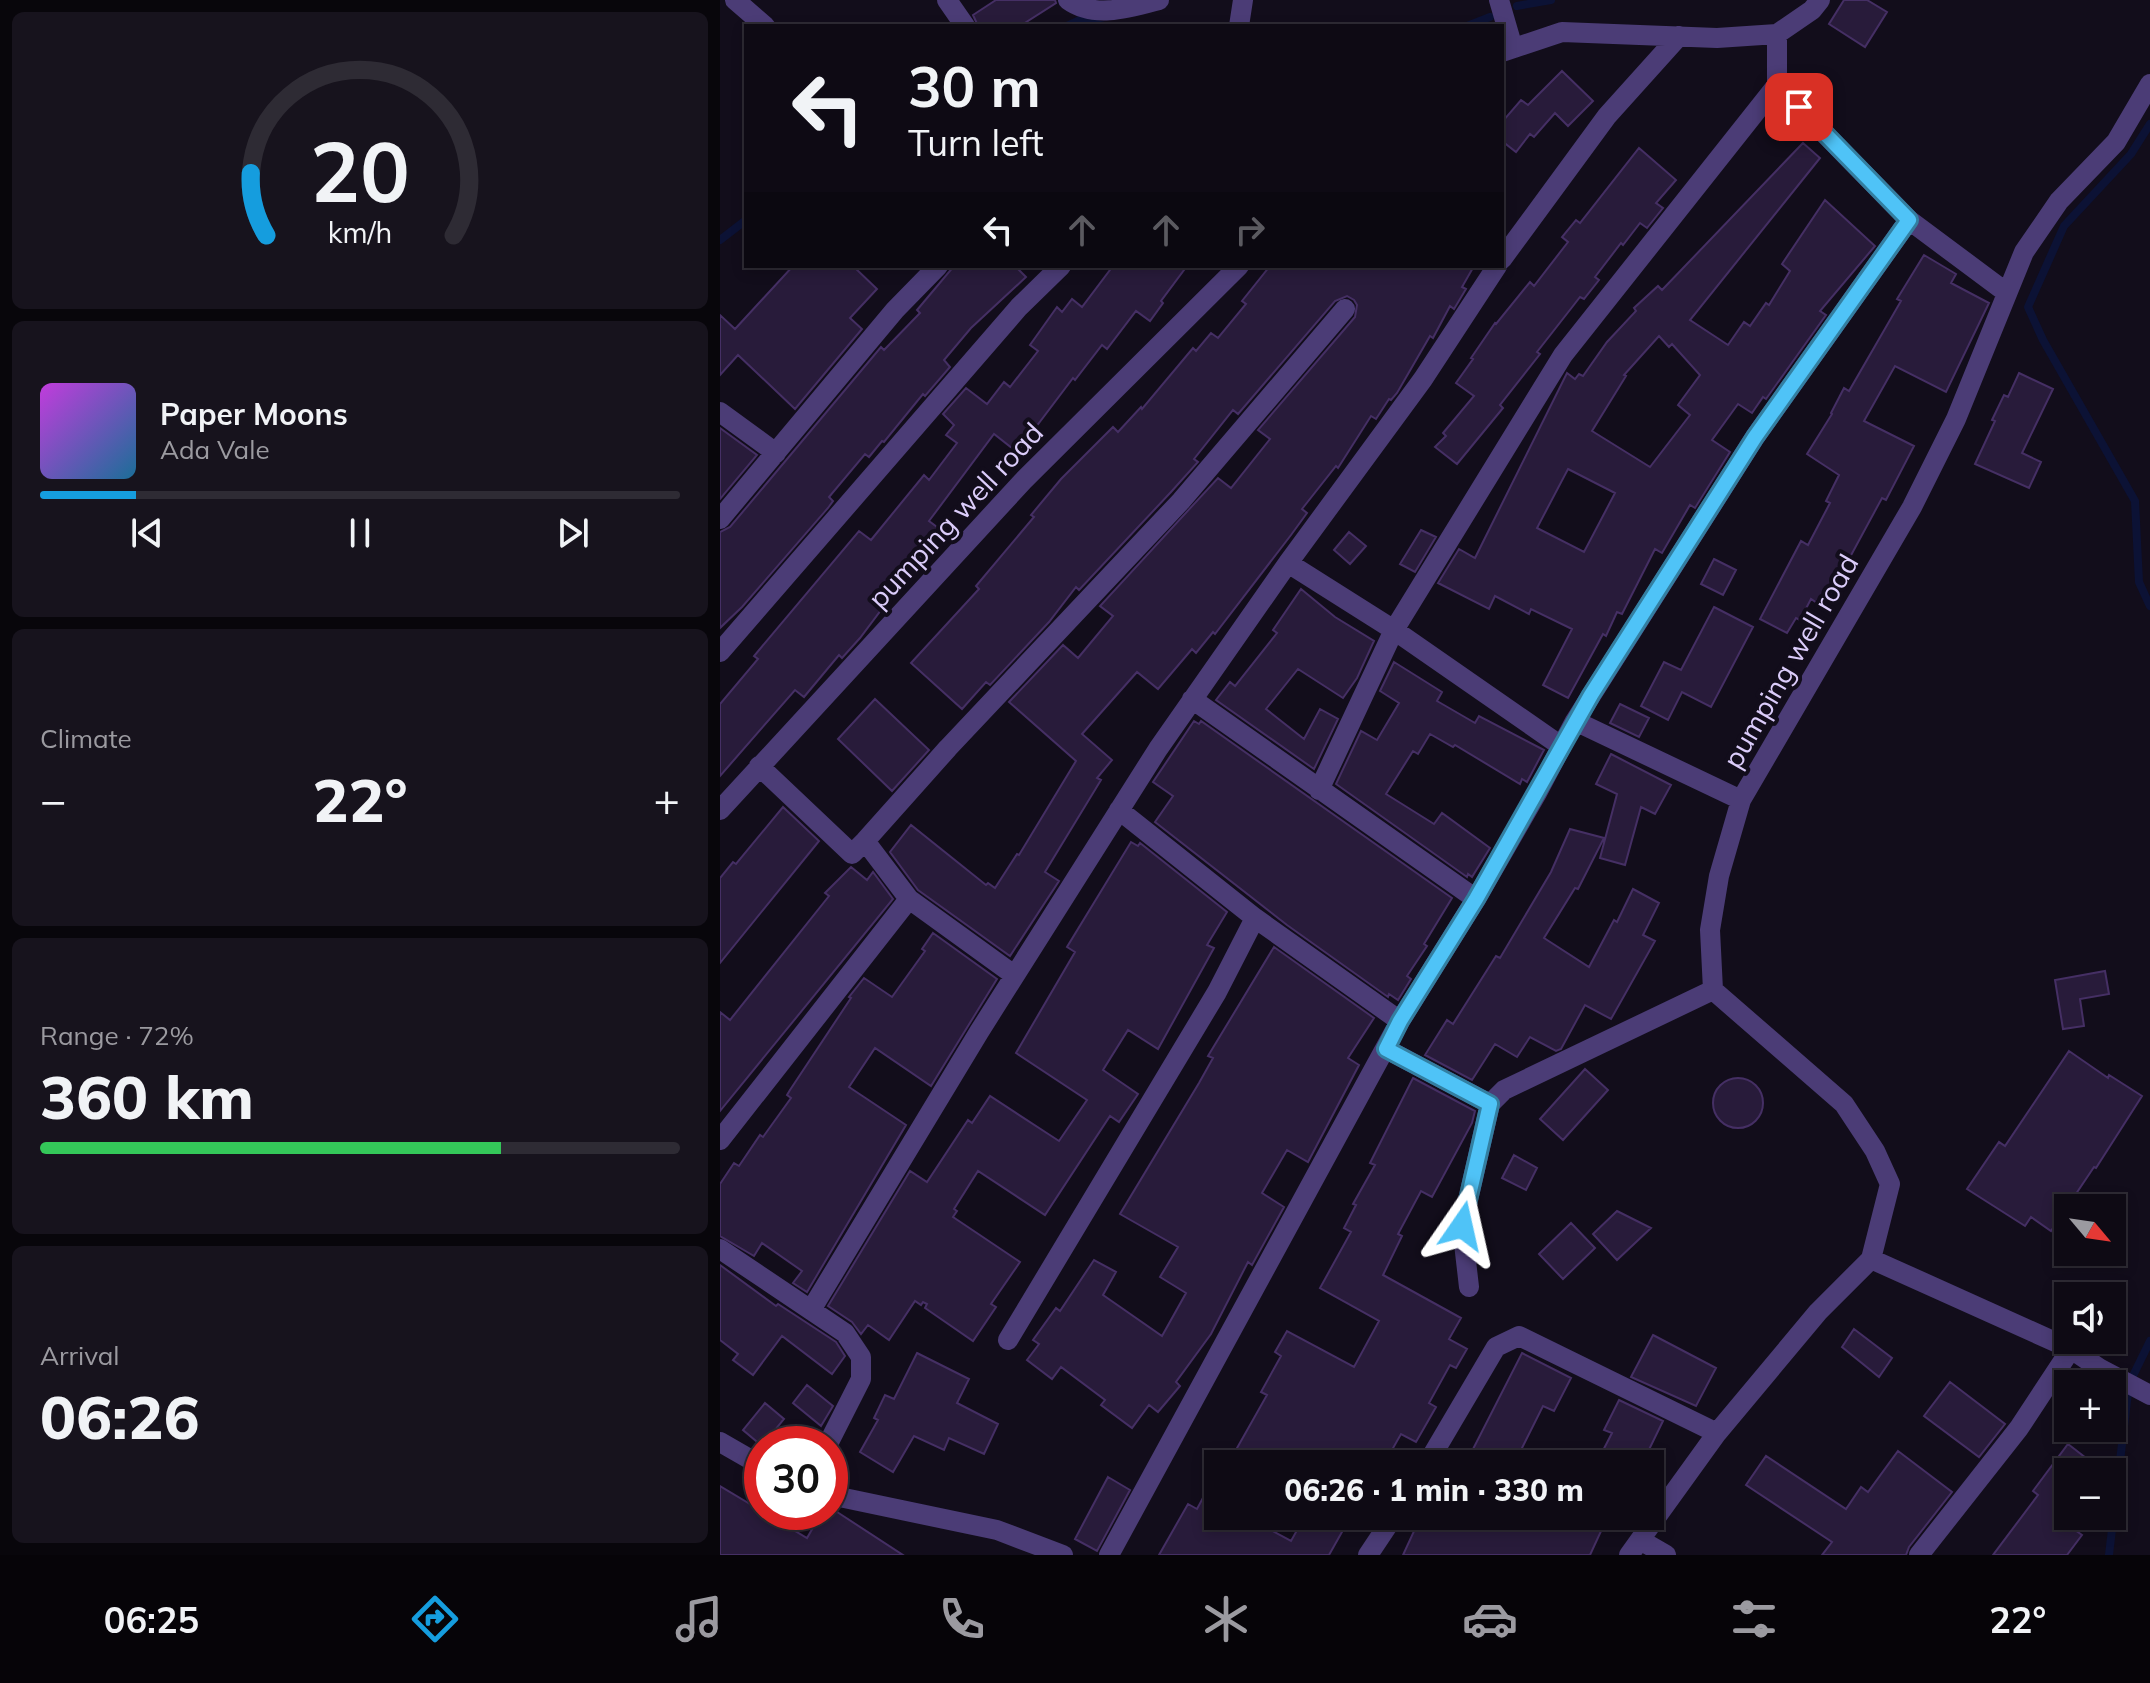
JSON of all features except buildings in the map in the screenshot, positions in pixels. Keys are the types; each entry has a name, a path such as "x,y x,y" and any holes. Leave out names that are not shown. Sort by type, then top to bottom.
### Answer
{"street":[{"path":"735,0 763,24"},
{"path":"947,0 964,24"},
{"path":"1068,0 1089,11 1136,16 1159,0"},
{"path":"1239,24 1243,0"},
{"path":"1499,0 1503,24"},
{"path":"1504,28 1508,50 1562,32 1717,38 1777,34 1812,10 1820,0"},
{"path":"1319,790 1394,630 1563,355 1777,85 1777,34"},
{"path":"1504,256 1607,116 1679,36"},
{"name":"pumping well road","path":"1713,990 1710,930 1719,876 1741,800 1912,507 1956,419 2024,252 2059,201 2116,142 2150,84"},
{"path":"1777,85 1909,220 2007,293"},
{"path":"1109,1555 1400,1021 1476,899 1575,721 1755,437 1909,220"},
{"path":"720,519 895,310 936,268"},
{"path":"720,652 1019,307 1059,268"},
{"name":"pumping well road","path":"720,810 1023,481 1237,268"},
{"path":"811,1310 1014,975 1119,810 1192,699 1423,379 1496,268"},
{"path":"759,766 852,854 1181,501 1345,309"},
{"path":"720,412 776,453"},
{"path":"1288,563 1394,630 1561,746"},
{"path":"1192,699 1476,899"},
{"path":"1575,721 1741,800"},
{"path":"1119,810 1255,918 1400,1021"},
{"path":"865,841 909,899 1014,975"},
{"path":"720,1140 909,899"},
{"path":"1008,1340 1217,992 1255,918"},
{"path":"1469,1287 1462,1226 1490,1104 1504,1090 1713,990 1844,1104 1875,1151 1890,1184 1871,1259 1818,1312 1717,1433 1634,1547 1666,1555"},
{"path":"1386,1049 1490,1104"},
{"path":"720,1249 845,1333 861,1357 861,1379 837,1426"},
{"path":"1871,1259 2054,1341"},
{"path":"1435,1450 1496,1347 1519,1336 1717,1433"},
{"path":"1919,1555 2019,1428 2068,1354"},
{"path":"2078,1354 2150,1395"},
{"path":"720,1442 744,1456"},
{"path":"848,1499 997,1530 1063,1555"},
{"path":"1368,1555 1385,1530"}],"waterway":[{"path":"1517,6 1551,0"},
{"path":"1472,24 1490,17"},
{"path":"1071,24 1080,20 1096,24"},
{"path":"2150,124 2131,154 2064,226 2028,307 2043,340 2135,501 2139,582 2150,606"},
{"path":"720,240 744,222"},
{"path":"2109,1555 2129,1384 2150,1341"}],"route":[{"path":"1462,1226 1490,1104 1386,1049 1400,1021 1476,899 1591,695 1755,437 1909,220 1799,107"}]}
